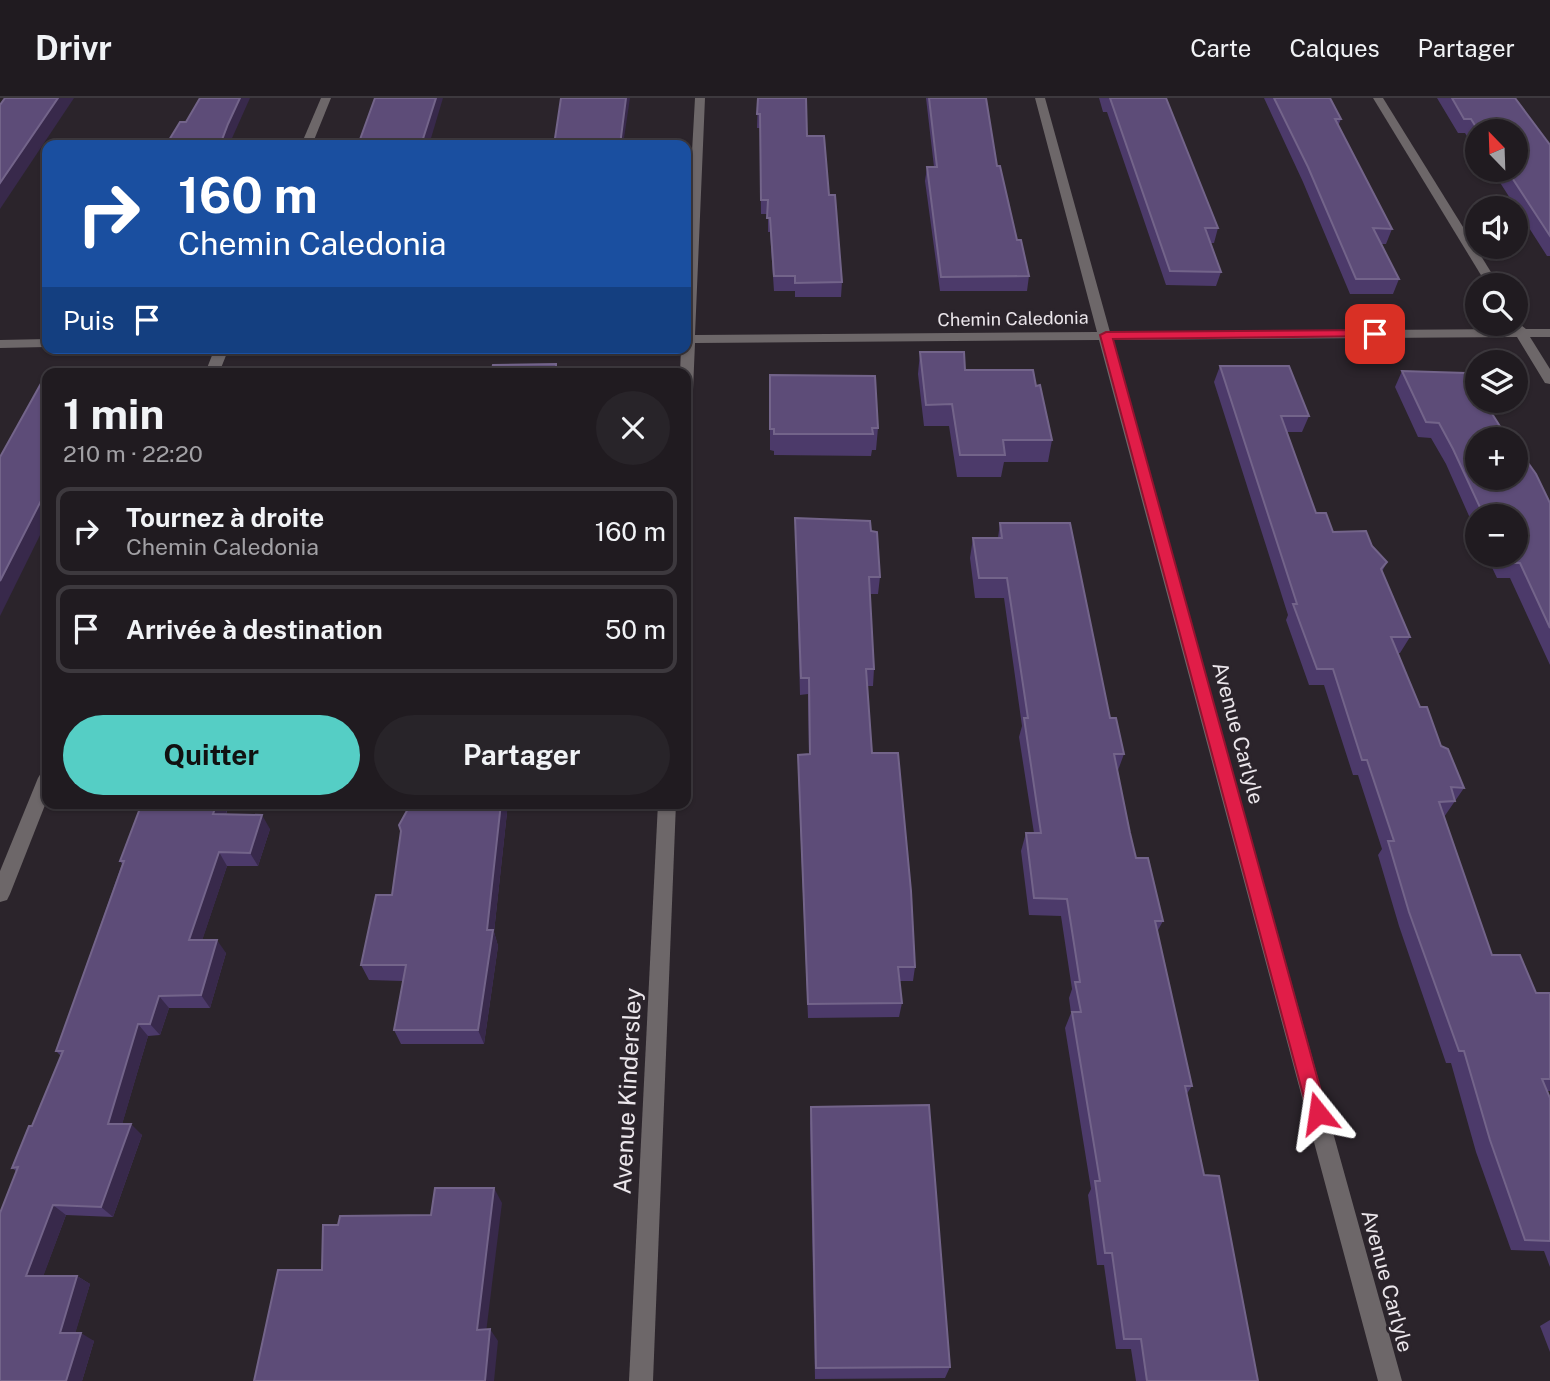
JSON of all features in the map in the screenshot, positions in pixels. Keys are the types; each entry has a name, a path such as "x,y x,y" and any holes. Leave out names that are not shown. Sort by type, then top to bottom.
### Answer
{"street":[{"path":"308,140 326,98"},
{"path":"691,265 700,98"},
{"name":"Avenue Carlyle","path":"1040,98 1390,1381"},
{"path":"1378,98 1486,273"},
{"name":"Chemin Caledonia","path":"691,339 1465,329"},
{"name":"Chemin Caledonia","path":"1528,329 1550,332"},
{"path":"1524,336 1550,380"},
{"path":"0,344 42,343"},
{"path":"0,894 42,790"},
{"name":"Avenue Kindersley","path":"641,1381 667,809"}],"building":[{"path":"5,98 58,98 0,183 0,105"},
{"path":"200,98 240,98 222,140 169,140 180,122 186,122"},
{"path":"375,98 436,98 423,140 360,140"},
{"path":"561,98 626,98 621,140 555,140"},
{"path":"758,98 806,98 807,136 824,136 829,195 835,195 842,282 795,283 795,276 774,276 770,218 767,218 768,200 761,200"},
{"path":"929,98 986,98 997,166 1000,166 1017,240 1021,240 1029,276 941,277 927,167 937,167"},
{"path":"1110,98 1166,98 1218,228 1205,228 1221,272 1170,271"},
{"path":"1274,98 1330,98 1341,119 1335,119 1392,229 1373,228 1399,279 1356,279 1308,167"},
{"path":"1452,98 1515,98 1550,145 1550,236 1528,202 1528,196 1524,196 1515,182 1528,182 1528,119 1464,119"},
{"path":"920,352 964,352 965,370 1033,370 1036,386 1040,385 1052,440 1003,440 1005,455 960,455 952,404 926,405"},
{"path":"556,364 556,368 492,368 493,365"},
{"path":"1220,366 1289,366 1309,416 1281,416 1316,513 1326,513 1333,532 1366,531 1372,546 1387,562 1381,569 1410,637 1391,637 1420,707 1427,707 1441,746 1448,749 1464,788 1451,787 1455,801 1439,802 1492,955 1520,955 1536,993 1550,993 1550,1079 1542,1079 1550,1098 1550,1241 1525,1240 1490,1140 1464,1051 1459,1051 1409,912 1388,841 1394,841 1367,760 1362,760 1333,669 1317,669 1293,604 1297,604"},
{"path":"1402,371 1465,373 1465,413 1492,413 1500,427 1465,427 1465,475 1439,423 1426,422"},
{"path":"770,375 875,376 878,428 872,428 873,434 774,434 774,429 770,429"},
{"path":"42,382 42,499 0,581 0,457"},
{"path":"1528,463 1536,474 1550,503 1550,628 1522,567 1528,567 1528,504 1478,504 1472,490 1528,490"},
{"path":"795,518 870,521 871,531 877,532 880,577 869,577 874,669 866,669 872,753 898,753 915,967 898,967 902,1003 808,1004 798,755 810,754 809,678 801,678"},
{"path":"1000,523 1070,523 1110,718 1116,718 1124,754 1114,754 1130,833 1136,858 1148,858 1163,921 1155,921 1192,1086 1185,1086 1204,1175 1219,1176 1258,1381 1147,1381 1141,1339 1124,1339 1112,1253 1105,1253 1095,1181 1100,1181 1072,1012 1081,1012 1075,982 1080,982 1067,899 1034,898 1026,833 1041,833 1024,718 1028,718 1007,578 979,578 973,538 1002,538"},
{"path":"140,809 215,809 213,814 262,815 250,853 219,852 189,940 217,940 201,995 159,996 150,1024 138,1024 108,1124 131,1124 101,1207 53,1205 26,1276 77,1276 60,1333 81,1333 66,1381 0,1381 0,1213 18,1167 12,1168 63,1051 56,1051 124,861 120,861"},
{"path":"408,809 500,809 487,930 493,930 478,1030 394,1030 406,965 361,965 376,895 392,895 401,831 399,825"},
{"path":"929,1105 950,1367 816,1368 811,1107"},
{"path":"435,1188 494,1188 477,1330 490,1329 485,1381 254,1381 278,1270 322,1270 323,1225 338,1225 340,1216 431,1215"}],"route":[{"path":"1318,1113 1106,335 1375,334"}]}
